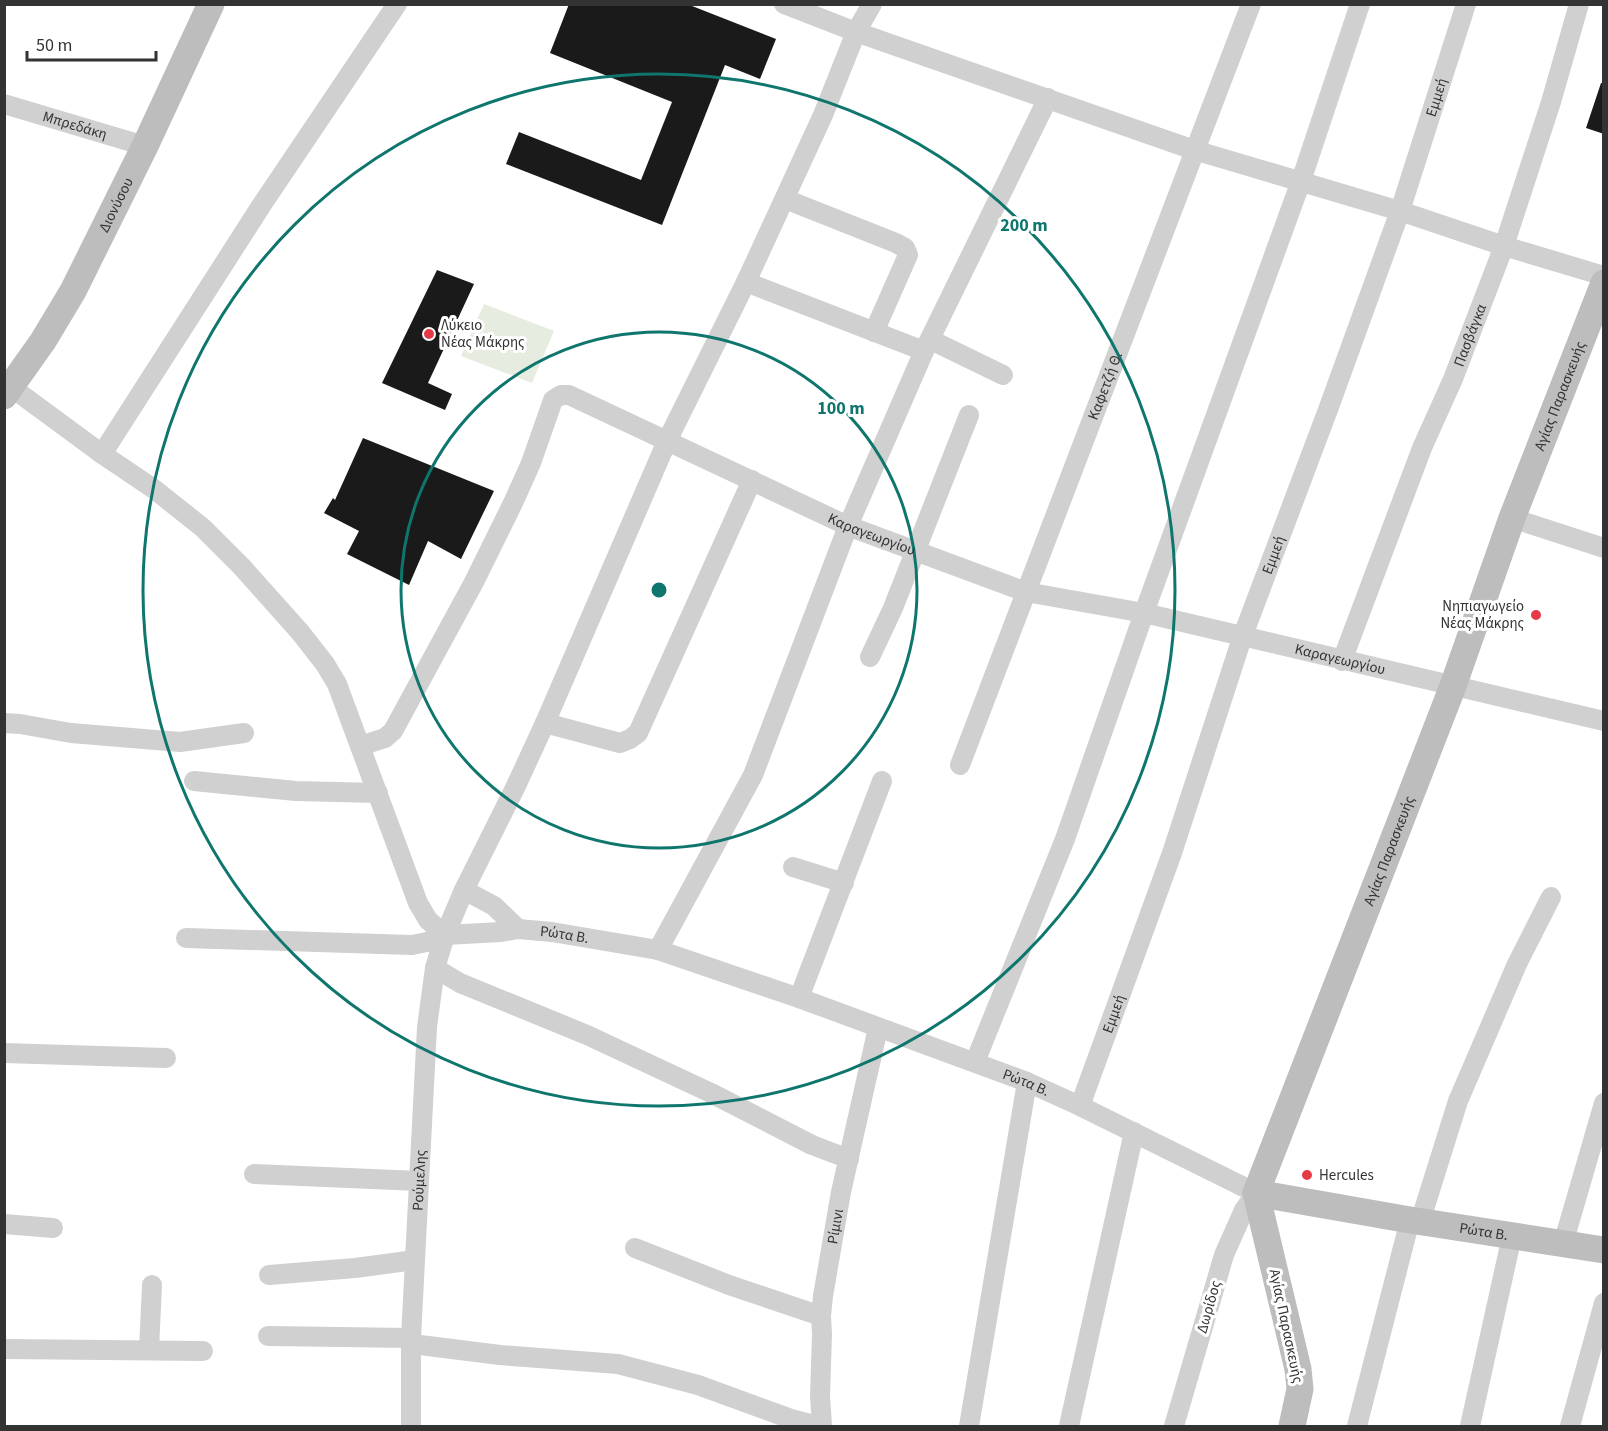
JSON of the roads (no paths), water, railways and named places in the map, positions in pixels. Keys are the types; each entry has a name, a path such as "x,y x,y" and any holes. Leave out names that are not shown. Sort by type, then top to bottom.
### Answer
{"street":[{"name":"Διονύσου","path":"8,391 69,299 145,146 211,4"},
{"path":"102,454 261,206 398,4"},
{"path":"784,4 856,32 1194,150 1400,211 1604,276"},
{"name":"Ρούμελης","path":"411,1426 411,1341 427,1027 435,968 445,935 464,890 545,723 667,441 785,199 823,115 856,32 872,4"},
{"name":"Καφετζή Θ.","path":"960,765 1251,4"},
{"path":"975,1062 1065,838 1301,181 1360,4"},
{"name":"Εμμεή","path":"1080,1106 1172,853 1242,638 1400,211 1466,4"},
{"name":"Πασβάγκα","path":"1342,661 1422,448 1453,379 1504,246 1548,112 1579,4"},
{"path":"658,950 753,775 848,526 928,346 1048,98"},
{"name":"Μπρεδάκη","path":"4,104 145,146"},
{"path":"785,199 905,248 908,255 874,332"},
{"path":"746,282 874,332 928,346 1003,375"},
{"name":"Αγίας Παρασκευής","path":"1292,1426 1300,1389 1298,1369 1256,1193 1453,686 1512,518 1604,283"},
{"path":"8,391 154,489 203,528 242,567 300,632 325,664 337,684 418,903 428,920 445,935"},
{"name":"Καραγεωργίου","path":"360,746 386,738 393,731 474,582 531,463 553,400 561,395 569,395 848,526 1026,592 1144,614 1604,722"},
{"path":"870,657 892,608 969,415"},
{"path":"545,723 620,743 638,733 752,480"},
{"path":"1512,518 1604,548"},
{"path":"4,723 71,733 180,742 244,733"},
{"path":"194,781 296,792 378,793"},
{"path":"799,998 882,781"},
{"path":"793,867 844,883"},
{"path":"464,890 494,906 519,929"},
{"path":"1357,1426 1415,1221 1458,1101 1509,983 1551,897"},
{"name":"Ρώτα Β.","path":"186,938 412,945 445,935 519,929 552,932 658,950 799,998 1027,1082 1256,1193 1415,1221 1604,1250"},
{"path":"435,968 460,983 587,1035 711,1093 812,1145 849,1159"},
{"name":"Ρίμινι","path":"822,1426 821,1316 839,1203 878,1028"},
{"path":"4,1053 166,1058"},
{"path":"969,1426 1027,1082"},
{"path":"1563,1244 1604,1103"},
{"path":"1069,1426 1134,1132"},
{"path":"254,1174 419,1181"},
{"name":"Δωρίδος","path":"1174,1426 1224,1255 1244,1210 1256,1193"},
{"path":"4,1224 53,1228"},
{"path":"1470,1426 1512,1236"},
{"path":"635,1248 821,1316"},
{"path":"269,1275 355,1268 415,1260"},
{"path":"149,1350 152,1285"},
{"path":"1570,1426 1604,1303"},
{"path":"268,1336 411,1341 500,1355 618,1364 698,1385 791,1419 818,1426"},
{"path":"4,1349 203,1351"}],"place":[{"name":"Λύκειο Νέας Μάκρης","path":"429,334"},
{"name":"Νηπιαγωγείο Νέας Μάκρης","path":"1536,615"},
{"name":"Hercules","path":"1307,1175"}]}
